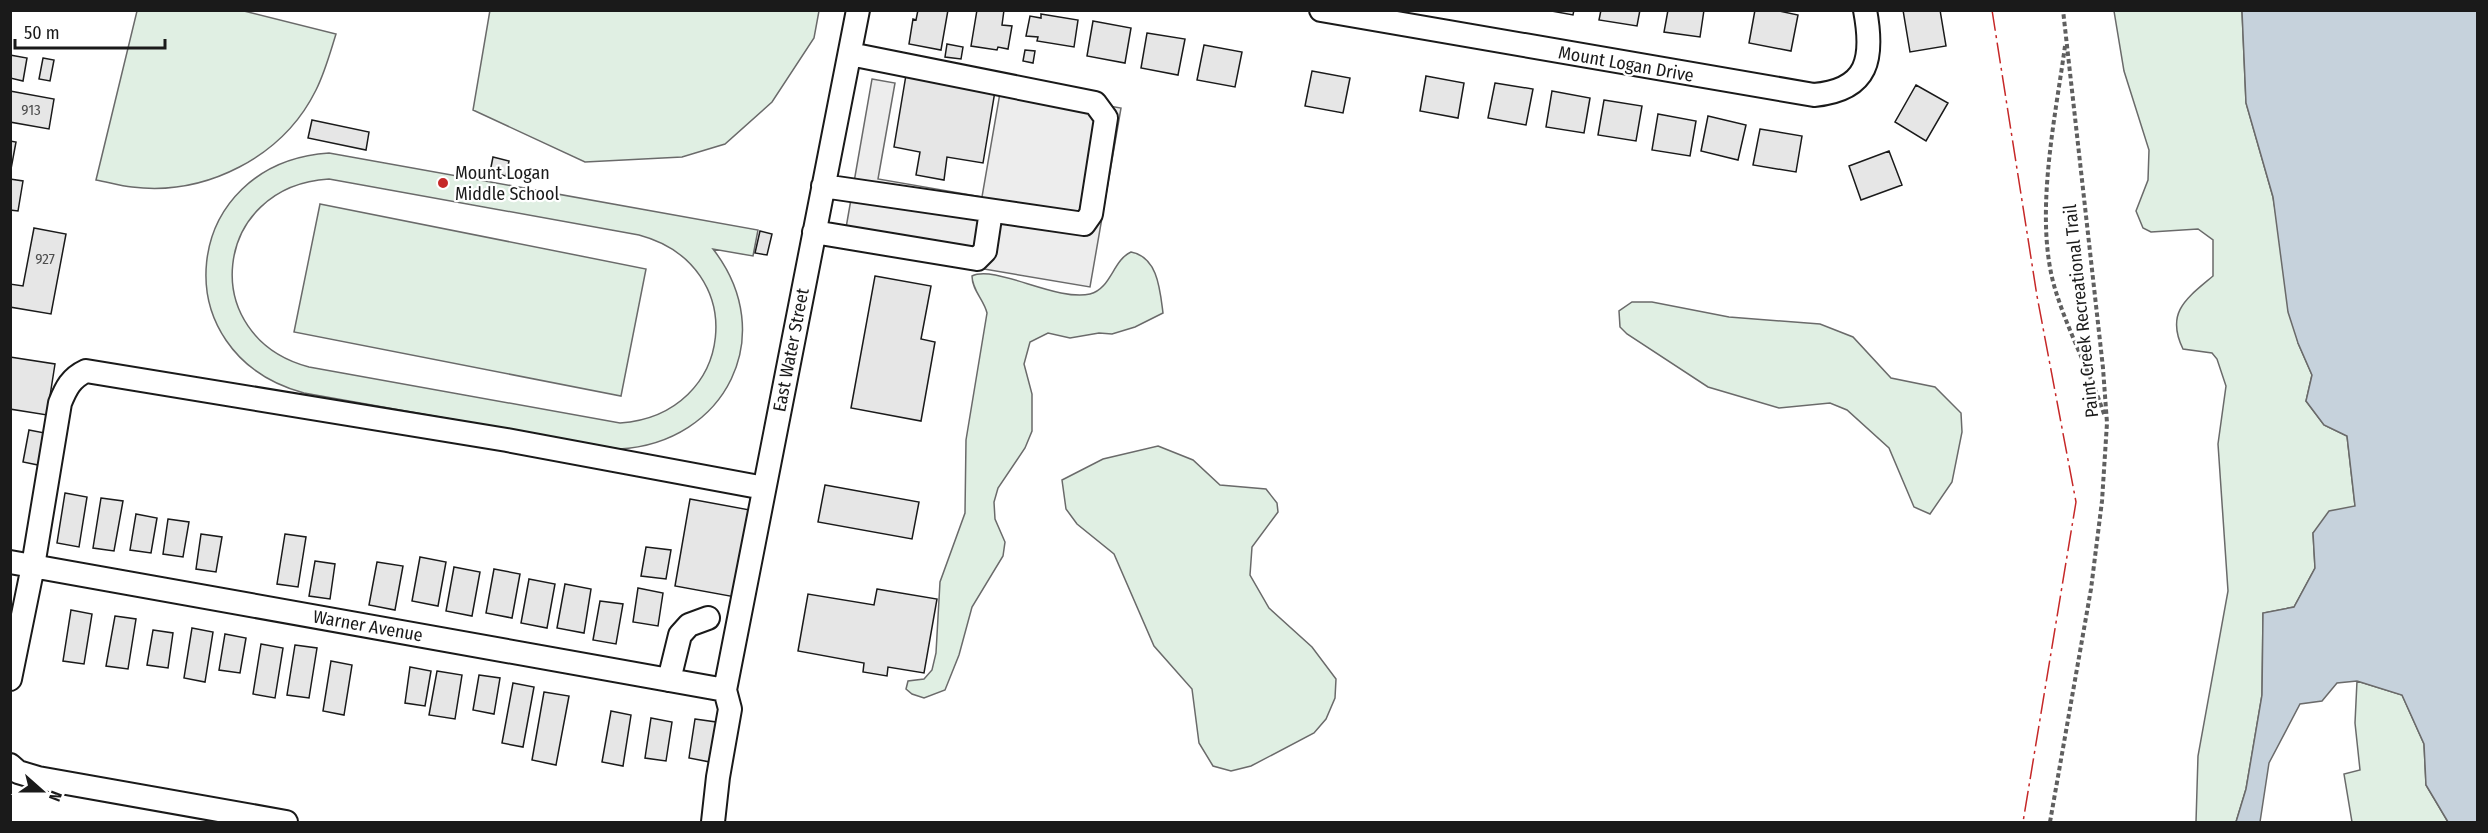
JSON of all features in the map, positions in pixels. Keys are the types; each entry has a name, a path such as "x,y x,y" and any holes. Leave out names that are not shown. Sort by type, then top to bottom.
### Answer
{"street":[{"name":"East Water Street","path":"713,822 730,709 725,690 858,10"},
{"name":"Mount Logan Drive","path":"1321,10 1401,18 1814,95 1833,93 1851,85 1863,72 1869,55 1870,35 1865,10"},
{"path":"822,186 1084,224 1091,214 1106,118 1095,104 850,54"},
{"path":"814,232 977,259 985,251 991,211"},
{"path":"10,679 33,566 60,403 66,387 75,376 86,371 507,440 764,488"},
{"name":"Warner Avenue","path":"10,562 725,690"},
{"path":"669,680 680,635 689,625 708,618"},
{"path":"10,765 18,772 38,778 286,822"}],"path":[{"name":"Paint Creek Recreational Trail","path":"2050,822 2091,589 2102,501 2107,423 2103,368 2063,10"},
{"path":"2066,40 2051,147 2046,226 2049,258 2056,292 2093,380 2107,423"}],"green space":[{"path":"490,10 819,11 814,38 772,102 725,144 682,157 585,162 473,110"},
{"path":"137,11 244,11 336,34 319,83 302,114 284,135 263,153 214,178 187,185 160,188 128,186 96,180"},
{"path":"2114,11 2242,11 2246,103 2273,197 2298,343 2312,375 2306,401 2324,425 2347,436 2355,506 2313,533 2315,568 2294,607 2263,613 2262,695 2246,789 2236,822 2196,822 2198,756 2228,591 2218,444 2226,386 2217,359 2212,353 2183,349 2176,325 2178,315 2187,299 2213,276 2213,240 2198,229 2151,232 2143,228 2136,211 2148,180 2149,150 2124,71"},
{"path":"329,153 758,230 753,256 713,249 733,282 742,316 741,348 731,379 713,406 688,427 657,442 619,449 304,393 258,372 226,340 209,303 207,262 218,223 242,189 279,165","holes":["329,179 639,235 675,251 700,276 713,306 715,337 707,368 688,394 659,414 620,423 309,367 273,351 248,326 235,296 233,264 241,234 261,207 290,188"]},
{"path":"320,204 646,269 621,396 294,332"},
{"path":"1131,252 1147,260 1152,267 1159,285 1163,313 1135,327 1112,334 1099,333 1070,338 1048,333 1030,342 1024,364 1032,394 1032,431 1025,448 998,488 994,502 995,519 1005,542 1003,556 972,607 959,655 945,690 924,698 912,694 906,689 908,681 924,679 932,670 936,653 940,582 965,513 966,440 987,313 974,286 972,276 995,275 1061,293 1090,294 1103,286 1120,261"},
{"path":"1632,302 1652,302 1729,317 1820,324 1853,337 1891,378 1935,387 1961,413 1962,432 1952,482 1930,514 1914,507 1889,448 1847,410 1830,403 1779,408 1708,387 1627,334 1620,327 1619,311"},
{"path":"1158,446 1193,460 1220,485 1266,489 1277,503 1278,512 1252,547 1250,575 1269,608 1312,647 1336,679 1335,698 1326,719 1314,733 1251,766 1231,771 1213,766 1199,743 1192,689 1154,646 1114,554 1077,524 1066,509 1062,480 1103,459"},
{"path":"2357,681 2402,695 2424,744 2426,785 2448,822 2352,822 2344,774 2360,770 2355,723"}],"shaded area":[{"path":"2242,11 2477,11 2477,822 2448,822 2426,785 2424,744 2402,695 2357,681 2337,683 2322,701 2300,704 2269,763 2260,822 2236,822 2246,789 2262,695 2263,613 2294,607 2315,568 2313,533 2329,511 2355,506 2347,436 2324,425 2306,401 2312,375 2288,312 2273,197 2246,103"},
{"path":"872,79 895,83 878,179 982,197 1001,87 1121,108 1090,287 843,245"}],"building":[{"path":"918,10 948,10 941,50 909,44 913,19 916,20"},
{"path":"977,10 1004,10 1002,25 1012,26 1008,49 998,47 997,50 971,46"},
{"path":"1546,10 1574,10 1573,15"},
{"path":"1601,10 1640,10 1637,26 1599,20"},
{"path":"1668,10 1704,10 1700,37 1664,32"},
{"path":"1755,10 1775,10 1798,15 1791,51 1749,43"},
{"path":"1903,10 1940,10 1946,46 1910,52"},
{"path":"1041,14 1078,20 1074,47 1037,41 1038,37 1026,36 1030,16 1041,18"},
{"path":"1093,21 1131,28 1125,63 1087,56"},
{"path":"1147,33 1185,39 1178,75 1141,68"},
{"path":"947,44 963,47 961,59 945,57"},
{"path":"1204,45 1242,52 1235,87 1197,80"},
{"path":"1025,50 1035,51 1033,63 1023,61"},
{"path":"10,55 27,58 23,81 10,78"},
{"path":"43,58 54,60 50,81 39,79"},
{"path":"1312,71 1350,78 1343,113 1305,106"},
{"path":"906,75 995,91 983,163 947,157 944,180 916,175 920,152 894,147"},
{"path":"1426,76 1464,83 1458,118 1420,111"},
{"path":"1495,83 1533,89 1526,125 1488,118"},
{"path":"1916,85 1948,103 1926,141 1895,122"},
{"path":"10,91 54,99 49,129 10,122"},
{"path":"1552,91 1590,98 1584,133 1546,127"},
{"path":"1604,100 1642,106 1636,141 1598,135"},
{"path":"1658,114 1696,121 1690,156 1652,150"},
{"path":"1708,116 1746,125 1738,160 1701,151"},
{"path":"312,120 369,132 366,150 308,138"},
{"path":"1760,129 1802,136 1796,172 1753,165"},
{"path":"10,141 16,142 11,169 10,169"},
{"path":"1889,151 1902,185 1861,200 1849,166"},
{"path":"493,157 509,161 506,176 490,172"},
{"path":"10,179 23,181 18,211 10,210"},
{"path":"34,228 66,234 51,314 10,307 10,284 23,286"},
{"path":"760,231 772,234 767,255 755,253"},
{"path":"875,276 931,286 921,339 935,342 921,421 851,408"},
{"path":"10,357 55,364 47,415 10,409"},
{"path":"29,430 50,434 43,466 23,462"},
{"path":"825,485 919,502 912,539 818,522"},
{"path":"65,493 87,497 79,547 57,543"},
{"path":"101,498 123,501 114,551 93,548"},
{"path":"690,499 750,510 735,597 675,586"},
{"path":"136,514 157,518 151,553 130,550"},
{"path":"168,519 189,522 183,557 163,554"},
{"path":"201,534 222,537 216,572 196,569"},
{"path":"285,534 306,537 298,587 277,584"},
{"path":"646,547 671,550 666,579 641,576"},
{"path":"420,557 446,562 438,606 412,601"},
{"path":"315,561 335,564 330,599 309,596"},
{"path":"377,562 403,566 395,610 369,605"},
{"path":"454,567 480,572 472,616 446,611"},
{"path":"494,569 520,574 512,618 486,613"},
{"path":"529,579 555,584 547,628 521,623"},
{"path":"565,584 591,589 584,633 557,628"},
{"path":"638,588 663,593 658,626 633,622"},
{"path":"877,589 937,599 924,673 888,667 887,676 863,672 864,663 798,651 808,594 874,605"},
{"path":"600,601 623,604 616,644 593,640"},
{"path":"71,610 92,614 84,664 63,661"},
{"path":"115,616 136,619 128,669 106,666"},
{"path":"192,628 213,632 205,682 184,678"},
{"path":"153,630 173,633 168,668 147,665"},
{"path":"225,634 246,638 240,673 219,670"},
{"path":"261,644 283,648 275,698 253,694"},
{"path":"295,645 317,648 309,698 287,695"},
{"path":"331,661 352,665 344,715 323,711"},
{"path":"410,667 431,671 425,706 405,703"},
{"path":"437,671 462,675 455,719 429,715"},
{"path":"479,675 500,678 494,714 473,710"},
{"path":"513,683 534,687 523,747 502,743"},
{"path":"544,692 569,696 556,765 532,760"},
{"path":"611,711 631,715 623,766 602,762"},
{"path":"651,718 672,722 666,761 645,758"},
{"path":"695,719 716,722 710,762 689,758"}],"power":[{"path":"1992,10 2037,296 2076,502 2023,822"}],"place":[{"name":"Mount Logan Middle School","path":"443,183"}]}
